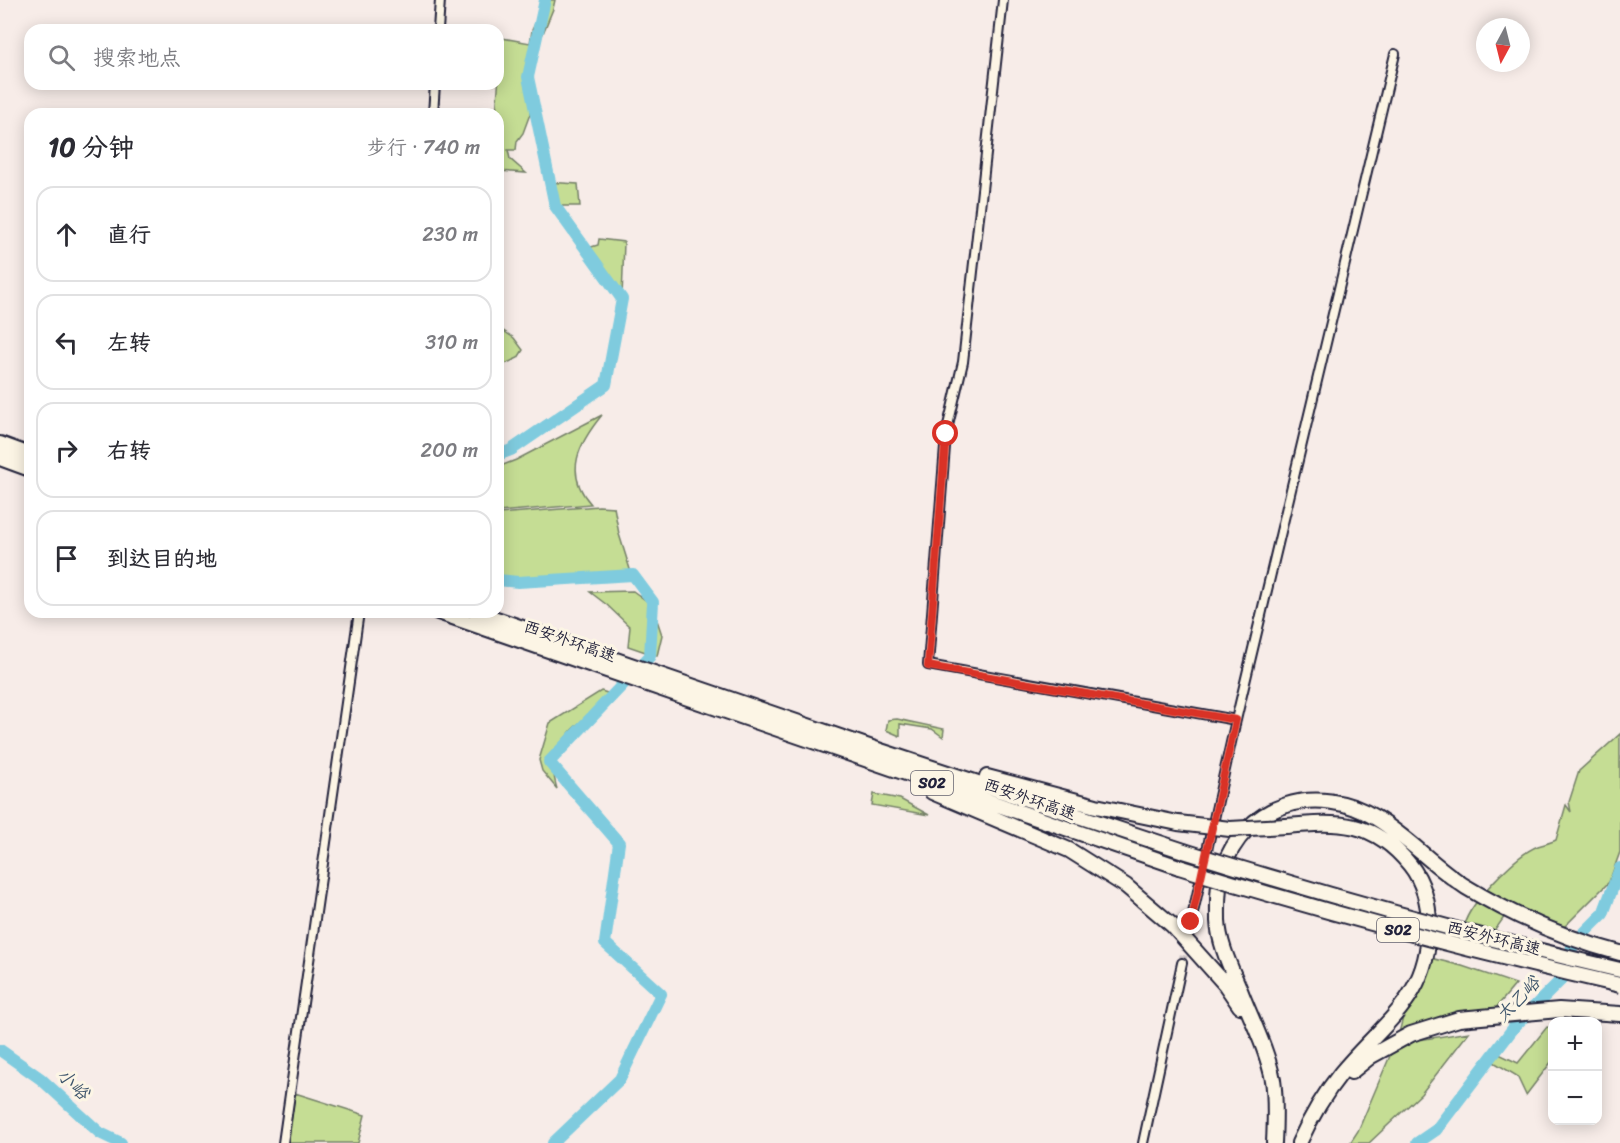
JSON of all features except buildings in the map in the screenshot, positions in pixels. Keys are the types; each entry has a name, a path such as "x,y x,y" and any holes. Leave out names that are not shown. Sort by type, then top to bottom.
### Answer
{"highway":[{"path":"0,444 24,453"},
{"path":"0,458 24,467"},
{"name":"西安外环高速","path":"458,618 604,663 688,692 796,736 1179,867 1298,903 1516,961 1620,985"},
{"name":"西安外环高速","path":"491,618 604,663"},
{"name":"西安外环高速","path":"688,692 804,724 1184,851 1303,888 1517,946 1620,970"},
{"path":"804,724 1084,803 1178,823 1230,829 1326,822 1354,826 1383,840 1400,853 1416,872 1425,895 1429,915 1430,944 1425,964 1415,990 1397,1014 1340,1074 1299,1143"},
{"path":"796,736 1069,850 1126,886 1173,926 1210,966 1240,1006 1262,1047"},
{"path":"1274,1143 1276,1120 1273,1079 1224,948 1218,924 1218,896 1221,873 1234,844 1254,821 1275,807 1323,800 1346,804 1375,817 1464,886 1508,910 1548,929 1620,953"},
{"path":"1313,1117 1346,1076 1371,1056 1411,1034 1459,1019 1558,1011 1620,1014"}],"street":[{"path":"438,24 440,0"},
{"path":"1004,0 963,362 946,434 928,666 1236,720"},
{"path":"1191,922 1236,720 1395,54"},
{"path":"433,108 435,90"},
{"path":"283,1143 358,618"},
{"path":"1143,1143 1182,963"}],"green space":[{"path":"546,0 555,0 528,70 530,114 523,133 517,141 516,150 508,150 510,159 526,173 504,171 504,108 496,108 498,90 504,90 504,38 530,43 532,30"},
{"path":"546,182 578,184 580,206 557,206"},
{"path":"599,239 624,242 622,298 588,248 598,245"},
{"path":"504,331 514,338 523,350 518,358 504,364"},
{"path":"602,415 587,436 577,458 578,481 582,492 591,504 504,511 504,465"},
{"path":"599,506 614,507 619,534 633,579 585,575 504,580 504,514"},
{"path":"633,591 652,605 662,635 657,656 628,646 630,627 590,592"},
{"path":"601,691 617,696 577,725 562,743 554,766 557,789 542,771 539,760 550,723"},
{"path":"897,719 944,729 943,737 932,729 900,724 900,736 886,730 888,720"},
{"path":"1620,734 1620,852 1609,882 1561,930 1512,906 1493,933 1464,925 1484,893 1506,869 1528,851 1556,840 1566,805 1571,812 1569,802 1579,771"},
{"path":"874,794 900,799 929,815 872,805"},
{"path":"1423,956 1516,984 1489,1016 1412,1030 1413,1041 1469,1032 1421,1094 1369,1143 1350,1143 1358,1131 1398,1037 1411,986"},
{"path":"1548,1027 1548,1066 1526,1095 1517,1076 1487,1058 1497,1053 1518,1063"},
{"path":"295,1093 365,1115 358,1143 288,1143"}],"waterway":[{"path":"504,453 606,385 622,299 555,206 528,77 545,0"},
{"path":"504,581 518,582 633,575 653,602 650,656 549,762 619,843 605,943 661,994 620,1079 553,1143"},
{"name":"太乙峪","path":"1417,1143 1436,1130 1515,1026 1570,971 1572,945 1603,914 1620,868"},
{"name":"小峪","path":"0,1050 41,1079 100,1133 121,1143"}],"tunnel":[{"path":"1182,963 1191,922"}],"route":[{"path":"946,434 928,666 1236,720 1191,922"}]}
